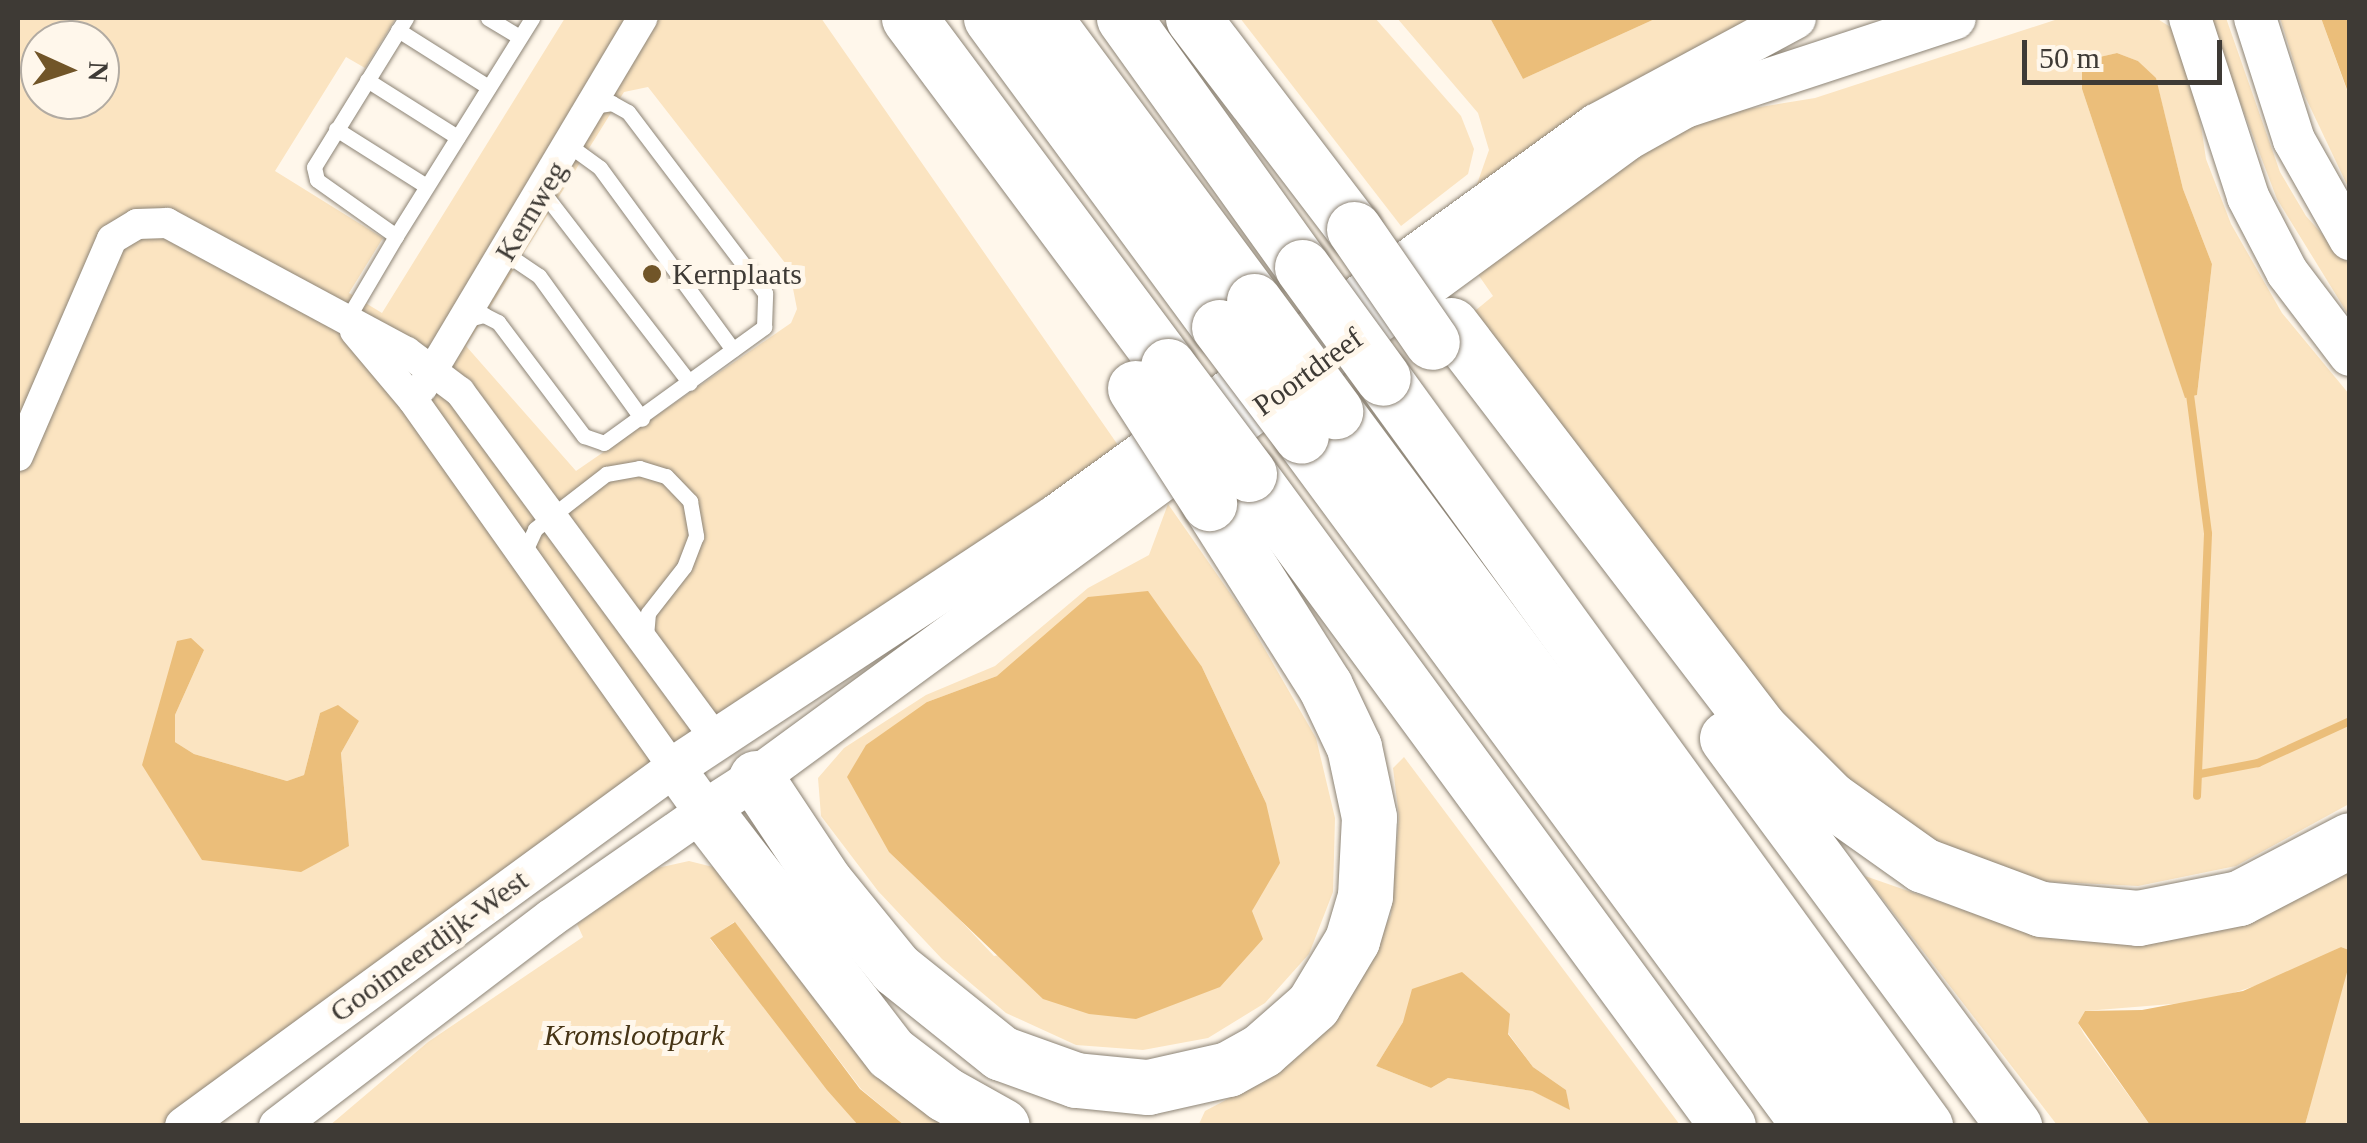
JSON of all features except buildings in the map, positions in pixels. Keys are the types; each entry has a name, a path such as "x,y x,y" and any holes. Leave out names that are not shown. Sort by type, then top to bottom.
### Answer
{"highway":[{"path":"908,18 1108,288 1151,377 1229,488 1728,1126"},
{"path":"991,18 1237,314"},
{"path":"1044,18 1237,314 1810,1126"},
{"path":"1124,18 1925,1126"},
{"path":"1193,18 1354,229 1760,729 1830,799 1923,865 2041,909 2138,918 2239,898 2350,840"},
{"path":"1442,334 2014,1126"},
{"path":"1318,424 1866,1126"},
{"path":"738,761 874,944 930,1003 1001,1053 1076,1080 1148,1087 1228,1069 1262,1050 1313,1006 1352,940 1368,877 1370,817 1354,747 1229,488"},
{"path":"690,790 892,1053 944,1094 1002,1126"}],"main road":[{"name":"Poortdreef","path":"738,761 1057,515 1596,125 1795,18"},
{"name":"Poortdreef","path":"690,790 738,761 1628,139 1684,107 1955,18"},
{"path":"2190,18 2248,197 2288,272 2350,356"},
{"path":"2255,18 2294,140 2350,239"}],"street":[{"name":"Kernweg","path":"413,400 435,372 643,18"},
{"path":"18,456 104,256 126,228 167,222 435,372 460,392 646,646 738,761"},
{"path":"346,321 413,400 523,562 690,790"},
{"name":"Gooimeerdijk-West","path":"184,1126 690,790"},
{"name":"Gooimeerdijk-West","path":"278,1126 550,918 690,790"}],"lane":[{"path":"488,18 520,37"},
{"path":"346,321 532,18"},
{"path":"396,236 317,180 316,162 336,129 402,24 488,87"},
{"path":"367,80 457,137"},
{"path":"466,320 484,316 498,322 590,440 610,442 764,326 765,293 628,112 612,103 594,106"},
{"path":"336,129 426,186"},
{"path":"570,146 600,168 733,350"},
{"path":"542,191 690,382"},
{"path":"505,254 539,276 642,418"},
{"path":"523,562 528,539 606,474 653,470 681,487 696,536 684,567 648,613 646,646"}],"green space":[{"path":"18,18 396,18 365,68 346,57 275,171 383,238 349,293 382,313 565,18 821,18 1120,448 170,1125 18,1125","holes":["648,87 789,268 797,309 791,323 576,471 466,346 624,92","204,650 175,715 175,742 194,754 287,781 304,775 320,713 359,721 341,753 349,846 142,765"]},
{"path":"1240,18 1375,18 1461,116 1474,149 1468,174 1401,226"},
{"path":"1397,18 1490,18 1523,79 1657,18 1766,18 1476,187 1489,150 1478,113"},
{"path":"2061,18 2156,18 2172,28 2197,99 2206,159 2231,224 2282,313 2349,394 2349,804 2236,866 2138,886 2036,881 1943,847 1857,795 1772,708 1470,315 1493,296 1475,270 1568,197 1711,115 1815,98","holes":["2117,53 2138,61 2156,79 2183,189 2212,264 2197,395 2185,397 2082,89 2082,61"]},
{"path":"2208,18 2226,18 2280,172 2306,216 2349,264 2349,316 2277,199"},
{"path":"2280,18 2321,18 2349,96 2349,189 2303,92"},
{"path":"1168,504 1244,613 1316,738 1335,818 1333,892 1309,954 1265,1003 1208,1038 1143,1050 1076,1045 1006,1013 942,959 878,891 821,816 818,778 844,748 926,695 995,666 1088,588 1149,555","holes":["1202,667 1266,803 1252,911 994,956 945,904 927,702 997,676"]},
{"path":"1404,757 1680,1125 1199,1124 1205,1111 1273,1075 1348,998 1391,915 1399,817 1393,768","holes":["1403,1022 1508,1033 1533,1067 1566,1090 1569,1109 1532,1091 1448,1078 1431,1088 1376,1066"]},
{"path":"2349,860 2349,950 2341,947 2285,976 2209,1001 2085,1011 2078,1023 2084,1034 2150,1125 2057,1125 1865,876 1995,921"},
{"name":"Kromslootpark","path":"689,861 713,867 958,1125 904,1125 861,1089 734,922 710,939 858,1125 329,1126 428,1042 583,937 577,924 653,869"},
{"path":"2349,965 2349,1125 2305,1126 2334,1007"}],"shaded area":[{"path":"1490,18 1657,18 1523,79"},
{"path":"2321,18 2349,18 2349,95"},
{"path":"2117,53 2138,61 2156,78 2183,189 2212,264 2197,395 2185,398 2082,89 2082,61"},
{"path":"1148,591 1202,667 1266,803 1280,863 1252,911 1263,939 1220,987 1136,1019 1089,1014 1043,999 889,852 847,777 866,745 927,702 997,676 1088,597"},
{"path":"191,638 204,650 175,715 175,742 194,754 287,781 304,775 320,713 338,705 359,721 341,753 349,846 301,872 202,860 142,765 177,641"},
{"path":"735,922 860,1089 904,1125 858,1125 827,1090 710,938"},
{"path":"2341,947 2349,950 2349,965 2305,1125 2150,1125 2078,1023 2085,1011 2142,1010 2243,991"},
{"path":"1462,972 1510,1014 1508,1034 1533,1067 1566,1090 1570,1110 1532,1091 1448,1078 1431,1088 1376,1066 1403,1022 1412,989"}],"waterway":[{"path":"2189,387 2208,534 2197,796"},
{"path":"2200,774 2258,763 2350,721"}],"place":[{"name":"Kernplaats","path":"652,274"}]}
